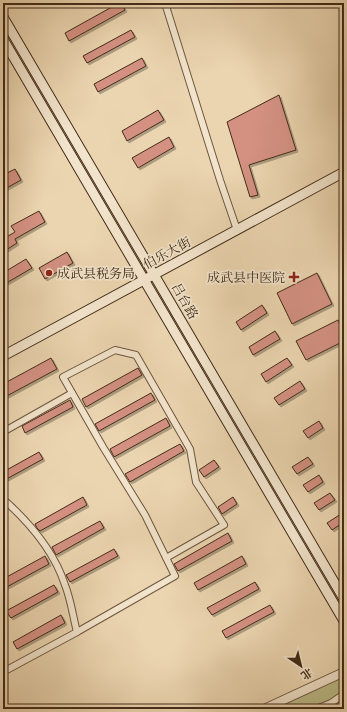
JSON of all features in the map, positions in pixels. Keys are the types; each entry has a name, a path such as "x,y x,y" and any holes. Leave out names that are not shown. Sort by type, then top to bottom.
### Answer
{"main road":[{"name":"吕台路","path":"3,17 344,599"},
{"name":"吕台路","path":"3,39 344,621"},
{"name":"伯乐大街","path":"3,356 344,172"}],"street":[{"path":"165,3 237,230"},
{"path":"3,672 175,576 166,558 145,515 103,447 63,377 115,350 136,355 190,449 196,482 224,525 166,558"},
{"path":"3,432 72,393"},
{"path":"3,499 37,533 55,563 65,584 77,632"},
{"path":"264,709 344,672"},
{"path":"316,709 331,703 344,694"},
{"path":"280,709 288,709"}],"green space":[{"path":"344,672 344,709 264,709"}],"building":[{"path":"121,3 125,10 69,41 65,33"},
{"path":"131,30 135,37 87,63 83,56"},
{"path":"142,58 146,66 98,92 94,84"},
{"path":"279,95 296,150 249,165 258,195 250,197 227,122"},
{"path":"158,110 164,120 127,141 122,131"},
{"path":"169,137 174,147 138,168 132,158"},
{"path":"15,169 21,180 3,190 3,175"},
{"path":"39,211 45,222 15,239 17,243 3,252 3,239 15,232 11,226"},
{"path":"67,252 73,263 45,279 39,268"},
{"path":"26,259 32,268 3,285 3,273"},
{"path":"317,273 332,304 292,324 277,293"},
{"path":"262,305 267,313 241,330 236,322"},
{"path":"338,320 344,333 344,341 306,360 296,341"},
{"path":"275,331 280,339 253,355 249,347"},
{"path":"51,358 57,369 3,398 3,384"},
{"path":"287,358 292,365 266,382 261,374"},
{"path":"138,368 142,375 86,407 82,399"},
{"path":"300,381 305,389 279,405 274,398"},
{"path":"151,393 155,400 99,431 95,424"},
{"path":"70,400 73,407 25,433 22,426"},
{"path":"166,418 170,426 114,457 110,449"},
{"path":"319,421 323,428 308,438 303,431"},
{"path":"180,444 184,451 130,482 125,474"},
{"path":"39,452 43,459 3,481 3,472"},
{"path":"308,457 313,464 297,474 292,467"},
{"path":"214,460 219,467 204,477 199,470"},
{"path":"319,475 323,482 308,492 303,485"},
{"path":"330,493 335,500 319,510 314,503"},
{"path":"83,497 87,505 40,531 37,528 35,524"},
{"path":"233,497 237,504 222,514 218,507"},
{"path":"344,512 344,522 332,530 327,523"},
{"path":"100,521 104,528 56,555 52,547"},
{"path":"228,533 232,541 178,571 174,564"},
{"path":"114,549 118,556 70,582 66,575"},
{"path":"45,556 49,564 3,589 3,579"},
{"path":"242,556 246,564 198,590 194,583"},
{"path":"255,582 259,589 212,615 207,608"},
{"path":"54,585 58,592 11,618 6,611"},
{"path":"270,605 274,612 226,638 222,631"},
{"path":"61,615 65,623 17,649 13,642"}],"place":[{"name":"成武县税务局","path":"49,273"},
{"name":"成武县中医院","path":"294,277"}]}
